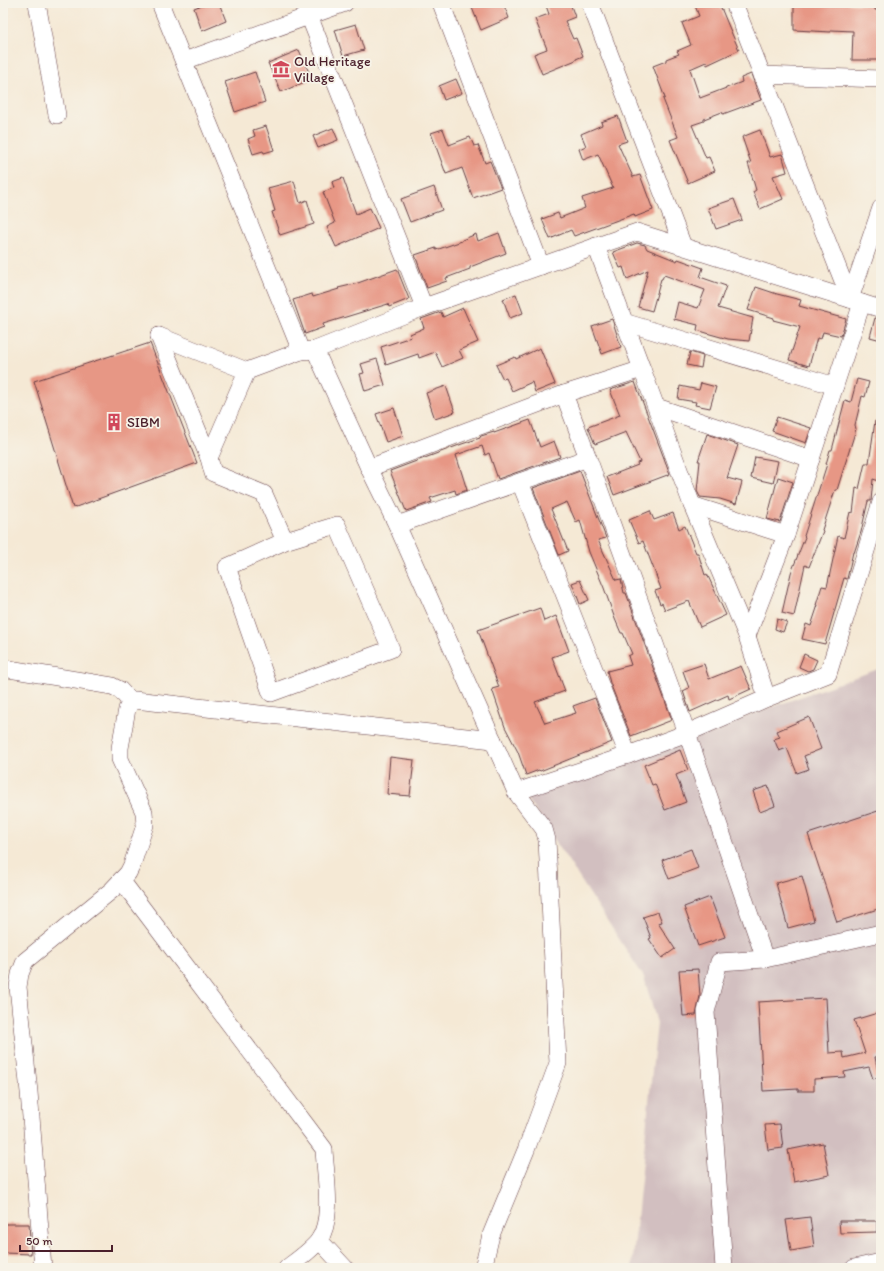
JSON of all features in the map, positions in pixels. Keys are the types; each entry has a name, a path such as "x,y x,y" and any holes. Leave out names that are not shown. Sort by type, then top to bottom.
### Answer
{"street":[{"path":"36,3 57,115"},
{"path":"160,3 308,350 397,525 516,792 544,829 547,840 558,1063 526,1150 491,1235 483,1268"},
{"path":"184,61 307,10 345,3"},
{"path":"441,3 541,266"},
{"path":"590,3 683,246"},
{"path":"734,3 762,75 856,301"},
{"path":"307,10 424,307"},
{"path":"762,75 881,79"},
{"path":"747,636 786,535 835,386 881,208"},
{"path":"285,541 264,494 214,473 159,336 247,371 637,232 881,309"},
{"path":"596,246 657,407 692,505 747,636 767,698"},
{"path":"624,322 835,386"},
{"path":"369,468 564,394 642,369"},
{"path":"209,458 247,371"},
{"path":"564,394 687,733 765,959"},
{"path":"657,407 811,459"},
{"path":"397,525 588,458"},
{"path":"520,482 628,755"},
{"path":"516,792 628,755 687,733 767,698 828,674 881,502"},
{"path":"692,505 786,535"},
{"path":"338,525 391,649 271,693 227,567 285,541 338,525"},
{"path":"3,668 112,686 120,690 131,702"},
{"path":"43,1268 29,1092 18,988 20,974 25,961 112,890 128,873 132,865 145,825 144,812 120,759 120,748 126,709 131,702 136,700 493,740"},
{"path":"121,880 324,1149 327,1200 326,1224 319,1240 287,1268"},
{"path":"724,1268 706,1012 719,962 765,959 881,933"},
{"path":"319,1240 345,1268"},
{"path":"854,1268 881,1262"}],"shaded area":[{"path":"881,668 881,1268 632,1268 657,1023 644,977 526,796"}],"building":[{"path":"208,3 219,3 226,21 202,31 194,8"},
{"path":"470,3 503,3 509,18 481,30"},
{"path":"545,3 570,3 575,17 565,21 573,39 576,38 583,56 542,74 534,54 547,49 535,19 549,14"},
{"path":"694,3 719,3 739,50 707,65 706,62 690,69 700,98 742,82 741,78 751,74 761,100 723,114 722,112 692,125 706,158 709,157 715,171 688,183 670,140 678,137 663,99 665,98 653,66 679,54 677,51 691,45 682,23 699,16"},
{"path":"794,3 875,5 875,10 881,10 881,60 852,60 853,31 831,30 831,32 794,30"},
{"path":"356,24 364,50 343,56 335,30"},
{"path":"299,50 312,79 281,92 268,63"},
{"path":"255,72 265,102 235,112 225,82"},
{"path":"456,79 462,93 444,100 439,86"},
{"path":"618,116 627,141 618,144 633,177 640,175 653,210 635,217 634,214 574,236 571,230 550,239 542,219 558,213 560,218 585,208 582,198 613,188 598,154 583,160 579,149 586,146 581,134 602,125 601,122"},
{"path":"266,126 274,150 253,154 248,139 255,136 253,130"},
{"path":"333,128 338,140 318,148 313,136"},
{"path":"443,129 449,145 470,137 474,146 478,145 485,163 490,161 501,188 473,198 462,168 446,174 431,133"},
{"path":"760,130 770,157 782,154 787,172 773,176 783,199 760,209 753,192 756,190 748,163 751,163 742,137"},
{"path":"343,178 356,214 370,208 379,228 336,247 327,227 335,223 323,192 334,188 332,182"},
{"path":"294,181 300,203 307,200 314,224 280,235 272,212 275,211 268,188"},
{"path":"434,187 442,210 410,222 401,199"},
{"path":"734,199 742,220 716,229 708,208"},
{"path":"499,233 506,253 470,267 470,269 446,278 447,281 427,288 415,255 436,248 436,250 462,241 476,234 478,241"},
{"path":"637,243 645,245 647,249 677,261 678,259 703,268 700,277 726,286 718,308 753,318 749,341 728,339 710,334 697,330 698,325 674,319 678,302 698,308 705,290 664,275 661,279 652,311 638,307 648,270 627,279 623,267 620,268 613,252"},
{"path":"397,269 409,299 389,307 388,304 323,324 324,327 305,334 293,300 312,294 313,297"},
{"path":"756,287 801,300 799,306 846,319 841,336 823,332 821,339 817,338 809,366 789,360 800,327 773,320 774,318 748,310"},
{"path":"516,294 523,313 510,318 503,299"},
{"path":"463,308 478,342 459,350 463,358 442,367 435,352 419,358 418,354 386,365 381,347 411,337 410,334 424,328 421,319 441,312 443,317"},
{"path":"875,318 881,319 881,340 870,337"},
{"path":"612,319 621,347 602,354 592,326"},
{"name":"SIBM","path":"150,343 197,463 73,508 34,381"},
{"path":"540,348 555,384 535,392 532,382 512,391 506,378 503,379 496,365 515,357 516,359"},
{"path":"690,352 703,356 701,368 687,365"},
{"path":"377,359 385,385 365,391 360,374 364,373 361,364"},
{"path":"857,379 869,382 865,397 862,396 855,425 856,429 837,490 835,490 822,530 823,531 809,567 805,565 794,616 782,613 791,573 805,537 804,536 830,450 832,450 845,400 851,402"},
{"path":"635,382 670,474 614,495 607,477 638,465 637,463 640,462 626,432 595,444 588,427 620,415 610,390"},
{"path":"701,383 716,387 710,408 695,405 696,402 678,399 680,386 699,390"},
{"path":"446,386 455,412 435,419 426,393"},
{"path":"394,408 403,436 386,442 376,414"},
{"path":"777,417 811,428 806,443 772,431"},
{"path":"530,420 540,447 554,441 560,457 498,479 489,453 485,455 482,446 456,455 467,490 456,494 455,490 430,498 432,502 406,511 390,471 480,438 481,436"},
{"path":"875,421 881,422 881,472 879,481 873,479 871,501 868,501 861,532 854,553 853,552 847,579 844,578 825,644 802,639 806,624 811,626 822,586 827,587 838,536 844,538 850,512 853,513 856,488 859,489 865,463 869,463"},
{"path":"707,434 738,445 727,478 742,482 736,504 720,499 700,497 697,491 700,461 698,461"},
{"path":"755,457 778,461 773,483 751,478"},
{"path":"580,471 606,538 598,540 616,580 621,579 624,593 626,593 672,720 631,736 610,683 607,671 631,665 628,656 632,654 615,619 589,552 580,520 576,522 567,502 551,509 568,551 559,555 533,488"},
{"path":"778,477 793,482 780,522 767,519"},
{"path":"650,511 654,520 673,513 679,529 685,526 696,553 698,553 705,575 707,574 726,615 700,627 689,601 665,610 662,603 660,604 655,591 661,589 653,567 643,541 639,543 629,520"},
{"path":"580,580 589,600 580,604 572,583"},
{"path":"540,608 544,621 556,616 569,651 552,657 565,691 535,702 545,723 576,713 573,706 595,698 612,742 540,771 539,770 526,775 518,752 505,727 492,689 499,687 478,630"},
{"path":"777,619 787,622 783,632 775,629"},
{"path":"804,654 817,660 813,669 808,671 799,667"},
{"path":"704,664 709,679 741,666 751,689 729,699 728,695 690,712 683,691 689,688 683,671"},
{"path":"809,717 821,749 804,756 809,769 797,773 787,748 779,751 774,739 780,737 777,731"},
{"path":"680,750 688,770 676,775 686,802 665,810 655,784 652,785 644,765"},
{"path":"390,757 414,760 410,796 387,794"},
{"path":"768,786 775,806 760,812 753,791"},
{"path":"881,810 881,908 837,922 808,834"},
{"path":"691,849 698,868 669,879 662,860"},
{"path":"802,876 814,921 788,928 776,883"},
{"path":"710,897 725,937 698,946 684,907"},
{"path":"658,912 662,922 658,923 675,949 662,958 649,939 651,938 643,917"},
{"path":"698,969 700,996 696,1015 683,1016 679,970"},
{"path":"826,998 829,1053 843,1052 844,1058 865,1053 854,1020 881,1012 881,1056 875,1057 879,1077 873,1079 869,1067 844,1072 845,1077 814,1079 814,1091 798,1091 798,1089 763,1091 758,1002"},
{"path":"780,1124 783,1148 768,1150 765,1125"},
{"path":"823,1143 829,1175 794,1182 788,1150"},
{"path":"810,1217 814,1247 791,1251 786,1220"},
{"path":"839,1221 877,1221 877,1232 840,1233"},
{"path":"3,1224 29,1224 31,1254 3,1253"}],"place":[{"name":"Old Heritage Village","path":"281,69"},
{"name":"SIBM","path":"114,422"}]}
